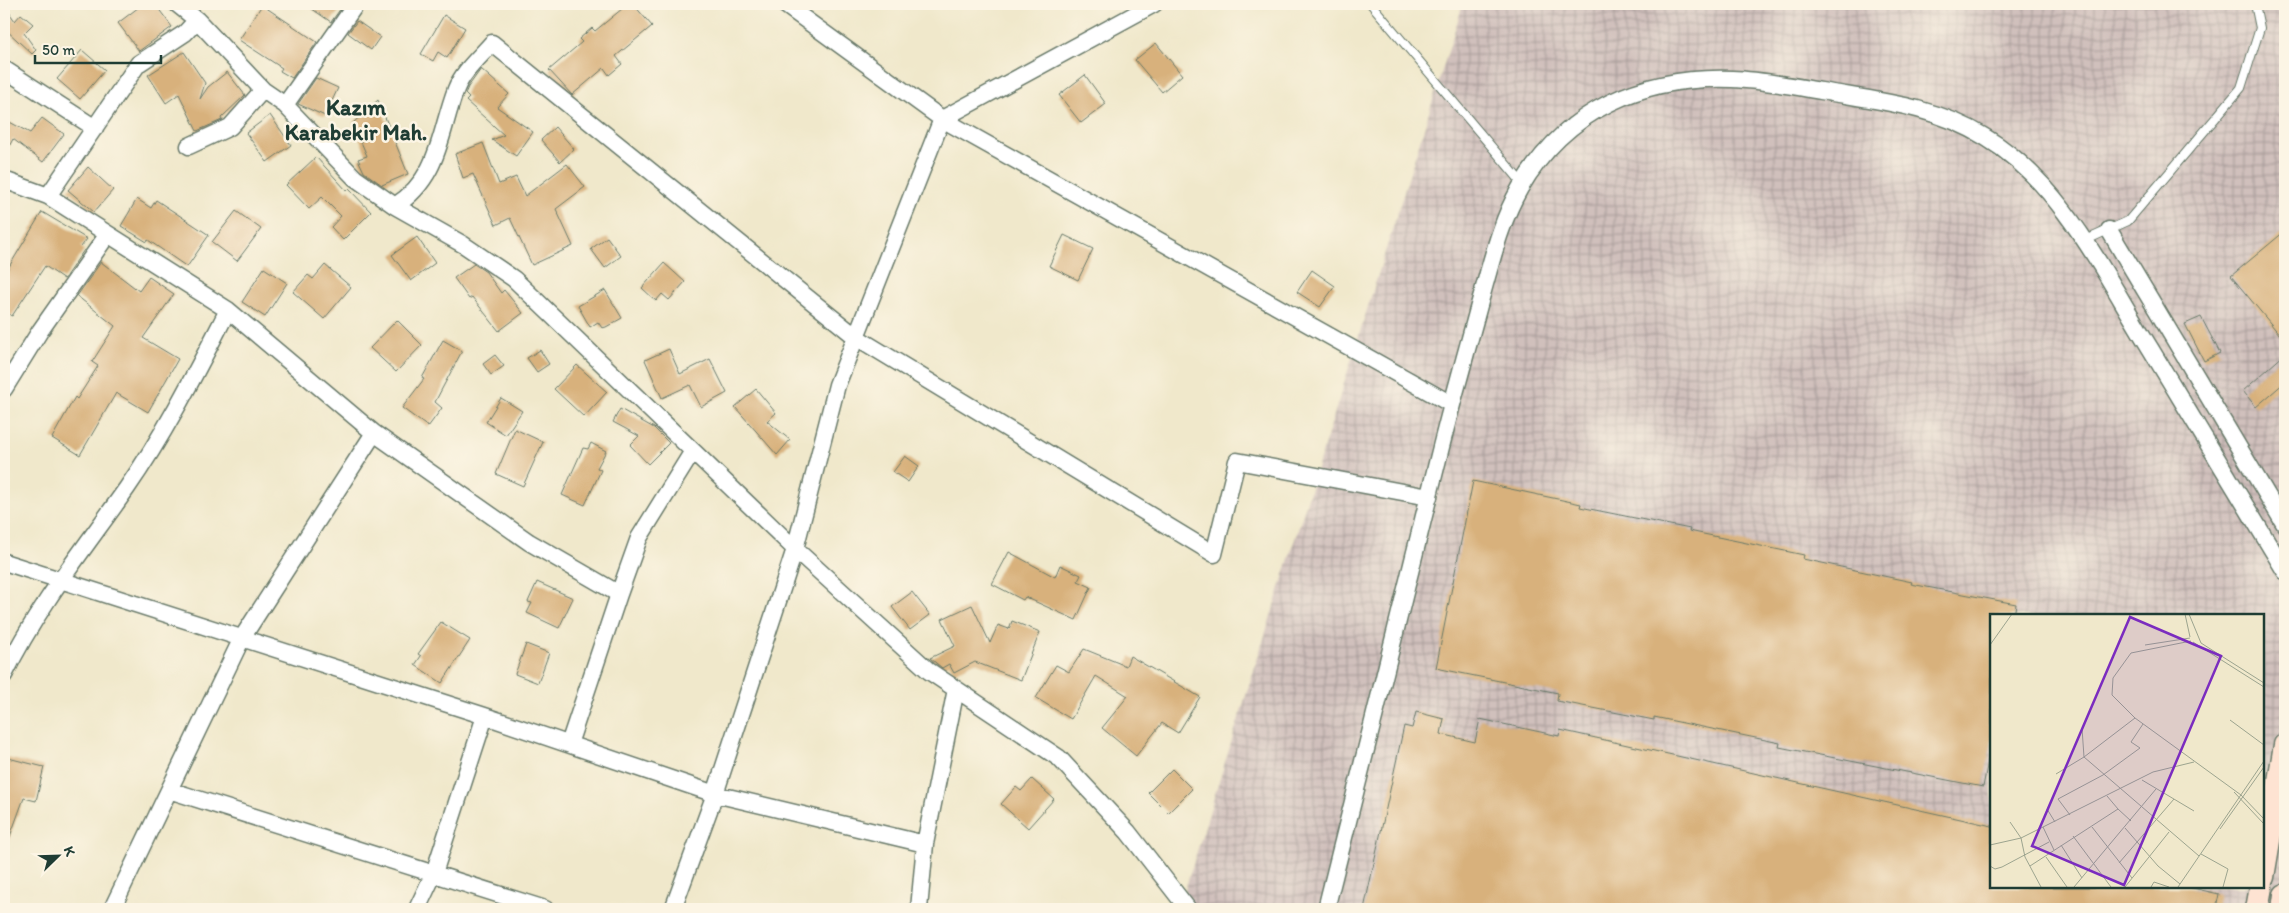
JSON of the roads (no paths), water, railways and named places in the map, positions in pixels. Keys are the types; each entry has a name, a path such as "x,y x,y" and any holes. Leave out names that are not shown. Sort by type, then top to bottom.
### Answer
{"street":[{"path":"177,4 197,20 264,90 285,105 355,178 394,206 464,245 514,279 795,549 929,671 1059,758 1128,832 1188,909"},
{"path":"285,105 356,4"},
{"path":"784,4 942,119 1451,404"},
{"path":"673,909 715,794 795,549 837,385 942,119 1154,4"},
{"path":"48,196 138,64 184,33 197,20"},
{"path":"394,206 414,191 429,171 457,87 466,73 492,43 856,337 1214,554 1238,461 1429,497"},
{"path":"4,70 95,128"},
{"path":"1326,909 1451,404 1497,238 1523,184 1543,155 1567,130 1588,114 1616,99 1649,86 1686,79 1751,79 1905,105 1935,113 1962,124 1987,138 2017,160 2044,186 2084,241 2285,571"},
{"path":"189,146 230,127 264,90"},
{"path":"4,180 48,196 228,310 374,433 529,542 619,594"},
{"path":"2109,230 2285,525"},
{"path":"4,389 40,331 108,234"},
{"path":"4,675 14,652 60,579 128,487 183,396 228,310"},
{"path":"112,909 242,638 374,433"},
{"path":"569,744 639,538 693,451"},
{"path":"2228,476 2248,463"},
{"path":"4,562 485,716 715,794 924,844"},
{"path":"919,909 924,844 956,689"},
{"path":"417,909 434,872 485,716"},
{"path":"2264,871 2285,745"},
{"path":"169,790 434,872 545,909"},
{"path":"2257,909 2261,888"},
{"path":"2283,909 2285,895"}],"lane":[{"path":"1371,4 1523,184"},
{"path":"2084,241 2128,221 2241,88 2260,28 2255,4"}],"district":[{"name":"Kazım Karabekir Mah.","path":"356,120"}]}
